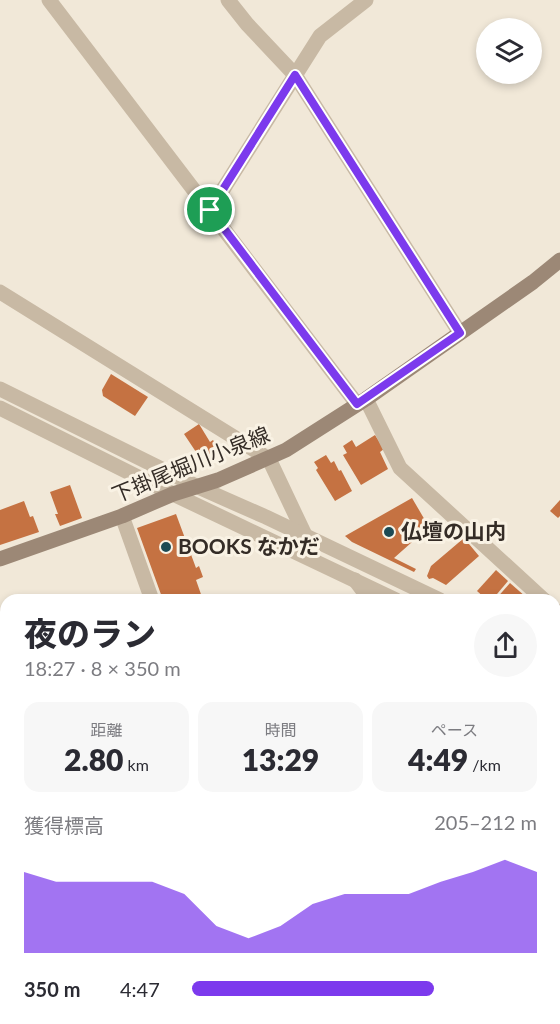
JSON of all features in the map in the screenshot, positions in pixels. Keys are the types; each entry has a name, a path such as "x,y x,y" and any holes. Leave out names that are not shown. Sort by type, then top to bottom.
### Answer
{"main road":[{"name":"下掛尾堀川小泉線","path":"0,559 122,516 173,494 198,487 269,459 362,401 533,282 560,260"}],"street":[{"path":"49,0 210,210 362,401 400,468 537,594"},
{"path":"228,0 247,24 295,75 460,333"},
{"path":"210,210 320,36 366,0"},
{"path":"0,292 269,459 305,535"},
{"path":"0,389 198,487 428,594"},
{"path":"0,408 173,494 384,594"},
{"path":"122,516 150,594"},
{"path":"355,580 366,594"}],"building":[{"path":"111,374 148,397 135,416 103,396 102,390"},
{"path":"199,424 210,442 213,440 219,449 217,451 219,453 206,461 205,459 202,461 184,434"},
{"path":"375,435 384,449 380,452 388,469 361,485 343,455 347,453 343,446 352,440 356,447"},
{"path":"326,455 331,463 334,461 339,471 341,470 352,491 335,501 316,470 318,468 314,462"},
{"path":"70,485 82,518 60,526 50,492"},
{"name":"仏壇の山内","path":"412,498 429,527 394,558 416,569 414,572 352,542 345,536"},
{"path":"560,500 560,516 558,518 550,511"},
{"path":"24,501 39,532 0,545 0,510"},
{"name":"BOOKS なかだ","path":"176,514 196,568 199,566 203,577 196,580 201,594 161,594 137,528"},
{"path":"464,538 479,556 446,585 433,578 429,579 427,576 431,566"},
{"path":"496,570 508,581 497,594 480,594 477,591"},
{"path":"510,583 523,594 500,594"}],"place":[{"name":"仏壇の山内","path":"389,532"},
{"name":"BOOKS なかだ","path":"166,547"}],"route":[{"path":"295,75 460,333 357,404 210,210 295,75"}]}
